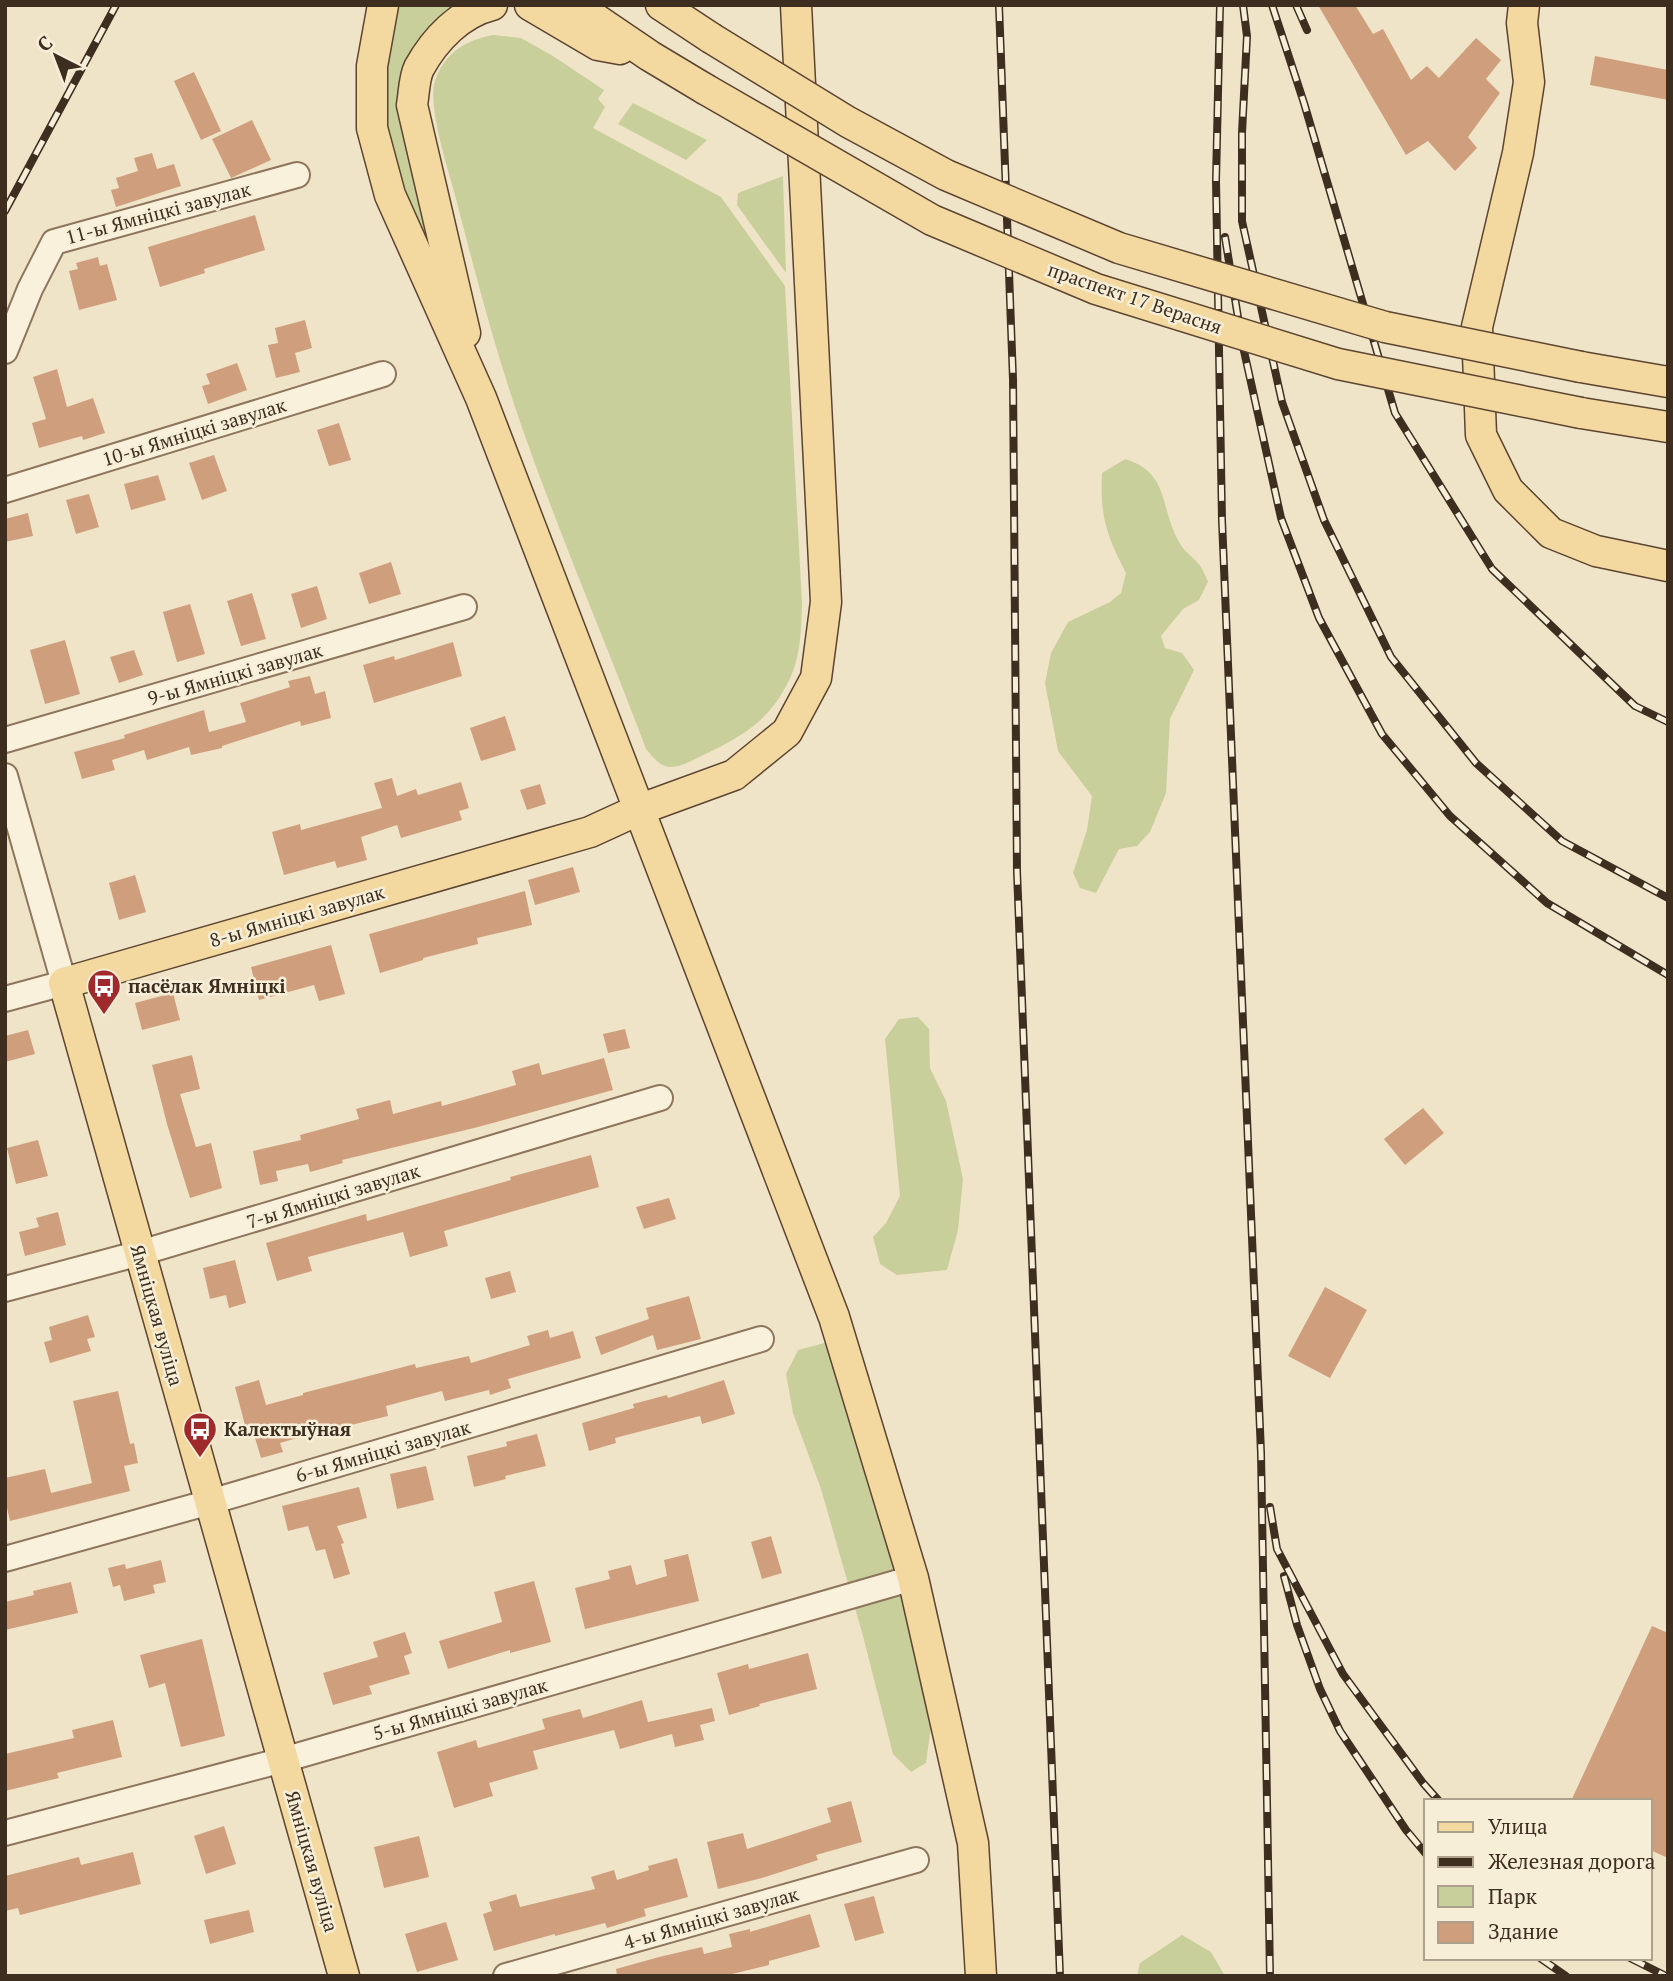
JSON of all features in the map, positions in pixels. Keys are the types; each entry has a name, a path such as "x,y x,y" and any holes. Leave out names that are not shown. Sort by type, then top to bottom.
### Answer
{"main road":[{"path":"383,5 372,66 372,128 390,195 481,398 834,1317 914,1578 974,1843 981,1976"},
{"path":"481,398 412,105 418,69 447,29 479,8 492,5"},
{"path":"530,5 598,45 650,56"},
{"name":"праспект 17 Верасня","path":"575,5 650,56 932,220 1096,289 1338,363 1581,413 1668,427"},
{"path":"661,5 848,122 946,175 1119,248 1385,327 1668,382"},
{"name":"8-ы Ямніцкі завулак","path":"64,983 590,832 638,810 734,775 787,732 816,678 826,603 796,5"},
{"path":"1524,5 1522,23 1529,82 1518,153 1477,327 1481,435 1508,490 1551,533 1596,551 1668,566"},
{"name":"Ямніцкая вуліца","path":"64,983 344,1976"}],"street":[{"name":"11-ы Ямніцкі завулак","path":"5,351 30,289 54,242 297,175"},
{"name":"10-ы Ямніцкі завулак","path":"5,491 383,374"},
{"name":"9-ы Ямніцкі завулак","path":"5,740 464,607"},
{"name":"Ямніцкая вуліца","path":"5,776 64,983"},
{"name":"8-ы Ямніцкі завулак","path":"5,999 64,983"},
{"name":"7-ы Ямніцкі завулак","path":"5,1289 140,1253 660,1098"},
{"name":"6-ы Ямніцкі завулак","path":"5,1559 210,1502 761,1339"},
{"name":"5-ы Ямніцкі завулак","path":"5,1833 283,1760 914,1578"},
{"name":"4-ы Ямніцкі завулак","path":"506,1976 916,1860"}],"green space":[{"path":"394,5 462,5 434,22 415,47 405,68 443,276 403,198 385,123 386,52"},
{"path":"493,35 521,38 604,90 598,99 605,107 593,128 721,197 785,286 802,603 797,656 786,686 761,720 727,743 679,766 663,765 646,749 548,498 500,359 443,154 433,92 439,71 457,49 474,40"},
{"path":"633,103 707,140 686,160 618,124"},
{"path":"783,176 786,273 737,205 738,193"},
{"path":"1125,459 1139,465 1157,482 1179,542 1201,567 1208,582 1199,600 1183,609 1161,636 1165,648 1182,653 1194,670 1170,719 1166,793 1150,832 1137,846 1119,849 1096,893 1080,888 1073,873 1087,830 1092,796 1058,751 1045,683 1051,653 1068,622 1110,602 1121,593 1126,573 1103,514 1102,473"},
{"path":"918,1017 929,1029 930,1068 946,1101 963,1179 958,1230 947,1270 897,1275 880,1264 873,1237 886,1223 900,1196 885,1039 899,1019"},
{"path":"828,1342 846,1360 932,1719 926,1763 911,1772 893,1754 821,1489 793,1413 786,1374 798,1350"},
{"path":"1182,1935 1211,1952 1225,1976 1137,1976 1140,1963"}],"building":[{"path":"1318,5 1355,5 1373,34 1383,29 1411,80 1427,66 1439,78 1476,38 1501,60 1486,79 1500,93 1468,137 1477,148 1455,171 1428,141 1406,155"},
{"path":"1595,56 1668,70 1668,100 1590,85"},
{"path":"194,72 221,131 201,140 174,81"},
{"path":"252,120 271,160 231,178 212,139"},
{"path":"152,153 157,169 174,164 181,186 116,207 111,190 119,188 116,178 138,171 134,158"},
{"path":"255,215 265,250 204,269 205,273 160,287 148,247"},
{"path":"98,257 100,266 107,264 117,300 79,310 69,271 78,269 76,263"},
{"path":"305,320 312,348 295,353 300,372 276,378 268,345 278,343 275,328"},
{"path":"237,363 247,390 208,404 202,386 210,384 206,374"},
{"path":"57,369 67,407 93,398 105,433 83,440 82,436 39,448 32,423 46,419 33,377"},
{"path":"339,423 351,460 329,466 317,430"},
{"path":"214,455 227,491 202,500 189,463"},
{"path":"158,475 166,500 131,510 124,484"},
{"path":"89,494 99,527 76,534 66,500"},
{"path":"28,513 33,536 5,542 5,519"},
{"path":"391,562 401,594 369,604 359,573"},
{"path":"317,586 327,619 301,628 291,594"},
{"path":"252,593 266,639 241,646 227,601"},
{"path":"190,604 205,654 177,662 163,612"},
{"path":"65,640 80,694 45,704 30,650"},
{"path":"453,642 462,676 374,703 363,665 394,656 395,660"},
{"path":"134,650 143,675 119,683 110,657"},
{"path":"310,676 315,694 325,691 331,718 301,726 300,721 222,748 191,755 189,747 147,760 144,750 112,760 115,770 82,779 74,752 125,738 124,735 204,710 209,732 246,722 240,703 290,687 288,681"},
{"path":"505,716 516,750 481,761 470,728"},
{"path":"392,778 397,796 416,789 418,795 461,782 469,808 459,811 462,820 401,838 397,825 361,837 367,860 337,868 335,861 284,875 272,832 300,824 301,830 382,808 374,783"},
{"path":"540,784 546,804 527,810 520,790"},
{"path":"573,867 580,892 535,905 528,880"},
{"path":"135,875 146,912 119,920 109,883"},
{"path":"525,891 532,925 477,938 478,944 423,958 380,973 369,934"},
{"path":"331,945 345,994 319,1001 314,985 259,1000 251,967"},
{"path":"173,993 180,1020 142,1030 135,1003"},
{"path":"625,1029 630,1048 608,1053 603,1034"},
{"path":"28,1030 35,1054 5,1062 5,1036"},
{"path":"192,1055 200,1089 180,1094 196,1147 211,1143 222,1188 190,1198 152,1065"},
{"path":"604,1058 613,1090 342,1160 343,1163 310,1172 308,1164 276,1171 278,1181 260,1185 253,1151 301,1140 300,1135 359,1119 356,1109 390,1100 393,1114 441,1101 442,1106 516,1085 512,1071 539,1063 542,1075"},
{"path":"1423,1108 1444,1133 1405,1165 1384,1139"},
{"path":"38,1140 48,1176 16,1184 7,1148"},
{"path":"591,1155 599,1187 444,1231 448,1246 410,1257 403,1232 308,1257 312,1271 277,1281 266,1243 366,1214 367,1221"},
{"path":"669,1198 676,1219 644,1229 636,1207"},
{"path":"58,1212 66,1245 25,1256 19,1232 39,1227 36,1218"},
{"path":"235,1260 246,1303 229,1308 226,1295 210,1299 203,1268"},
{"path":"510,1271 516,1292 491,1299 485,1278"},
{"path":"1325,1287 1367,1310 1330,1378 1288,1356"},
{"path":"689,1296 701,1339 657,1350 653,1335 601,1355 595,1337 649,1319 646,1308"},
{"path":"88,1315 95,1337 87,1339 91,1351 50,1363 44,1342 52,1340 49,1327"},
{"path":"548,1330 550,1338 573,1331 581,1358 508,1379 511,1388 490,1395 489,1390 445,1401 442,1391 386,1406 388,1416 280,1443 283,1452 261,1458 253,1431 247,1433 235,1387 259,1380 266,1405 415,1364 416,1368 469,1356 471,1363 530,1345 527,1336"},
{"path":"724,1380 735,1414 702,1424 700,1416 615,1438 616,1443 589,1451 582,1423 634,1408 633,1404 667,1395 668,1398"},
{"path":"118,1391 130,1444 134,1443 138,1463 124,1466 130,1491 10,1521 5,1499 5,1478 45,1469 51,1493 92,1483 73,1401"},
{"path":"537,1434 546,1466 474,1487 467,1456 507,1446 506,1442"},
{"path":"426,1466 434,1500 397,1509 390,1474"},
{"path":"359,1487 367,1518 337,1526 344,1543 341,1544 350,1574 334,1579 325,1549 316,1551 308,1526 288,1531 282,1506"},
{"path":"771,1536 782,1573 762,1579 751,1542"},
{"path":"688,1554 699,1601 585,1629 575,1588 610,1579 608,1571 631,1565 636,1585 667,1576 664,1560"},
{"path":"161,1560 166,1582 153,1585 155,1593 124,1601 120,1585 113,1587 108,1568 125,1564 126,1569"},
{"path":"534,1581 551,1642 510,1653 510,1650 448,1669 439,1641 502,1622 494,1592"},
{"path":"71,1582 78,1613 5,1630 5,1602 34,1595 33,1591"},
{"path":"1652,1626 1668,1633 1668,1858 1652,1851 1652,1799 1572,1799"},
{"path":"405,1632 412,1653 404,1656 410,1674 369,1686 372,1694 333,1705 323,1673 378,1657 373,1642"},
{"path":"202,1639 225,1736 181,1747 165,1683 149,1688 140,1655"},
{"path":"808,1653 817,1689 729,1715 717,1673 748,1664 749,1669"},
{"path":"642,1700 648,1722 712,1708 715,1721 700,1725 704,1740 675,1747 672,1734 620,1749 614,1730 533,1751 538,1769 489,1783 493,1796 454,1808 437,1752 476,1740 478,1748 545,1729 542,1719 580,1709 583,1718"},
{"path":"113,1720 122,1757 57,1773 59,1778 5,1791 5,1754 74,1738 72,1730"},
{"path":"851,1801 862,1842 816,1855 818,1860 718,1889 707,1842 743,1833 747,1849 831,1822 827,1808"},
{"path":"224,1826 236,1864 206,1874 194,1836"},
{"path":"419,1836 429,1877 384,1888 374,1847"},
{"path":"133,1852 141,1884 20,1915 18,1908 5,1911 5,1876 79,1857 81,1865"},
{"path":"677,1858 688,1897 644,1909 646,1916 607,1928 605,1923 494,1951 483,1914 492,1911 489,1902 516,1894 520,1907 595,1889 591,1877 614,1870 617,1880 649,1870 648,1866"},
{"path":"874,1896 884,1933 855,1941 844,1904"},
{"path":"249,1910 254,1932 210,1944 204,1920"},
{"path":"810,1914 820,1947 769,1961 769,1965 724,1976 617,1976 616,1969 659,1957 702,1947 704,1954 732,1947 729,1934 750,1929 750,1932"},
{"path":"446,1922 458,1960 417,1972 405,1934"}],"railway":[{"path":"5,211 116,5"},
{"path":"999,5 1013,379 1017,871 1060,1976"},
{"path":"1220,5 1216,181 1222,520 1261,1453 1270,1976"},
{"path":"1243,5 1247,36 1242,133 1242,221 1282,402 1324,520 1391,657 1476,763 1562,841 1668,898"},
{"path":"1272,5 1304,103 1395,413 1492,569 1635,706 1668,722"},
{"path":"1296,5 1307,30"},
{"path":"1225,237 1242,342 1281,518 1319,618 1382,734 1450,816 1547,903 1668,975"},
{"path":"1270,1507 1277,1549 1343,1674 1437,1799"},
{"path":"1284,1576 1297,1625 1320,1689 1340,1731 1406,1830 1424,1852"},
{"path":"1543,1960 1566,1976"},
{"path":"1634,1960 1666,1976"}],"place":[{"name":"пасёлак Ямніцкі","path":"104,1016"},
{"name":"Калектыўная","path":"200,1459"}]}
